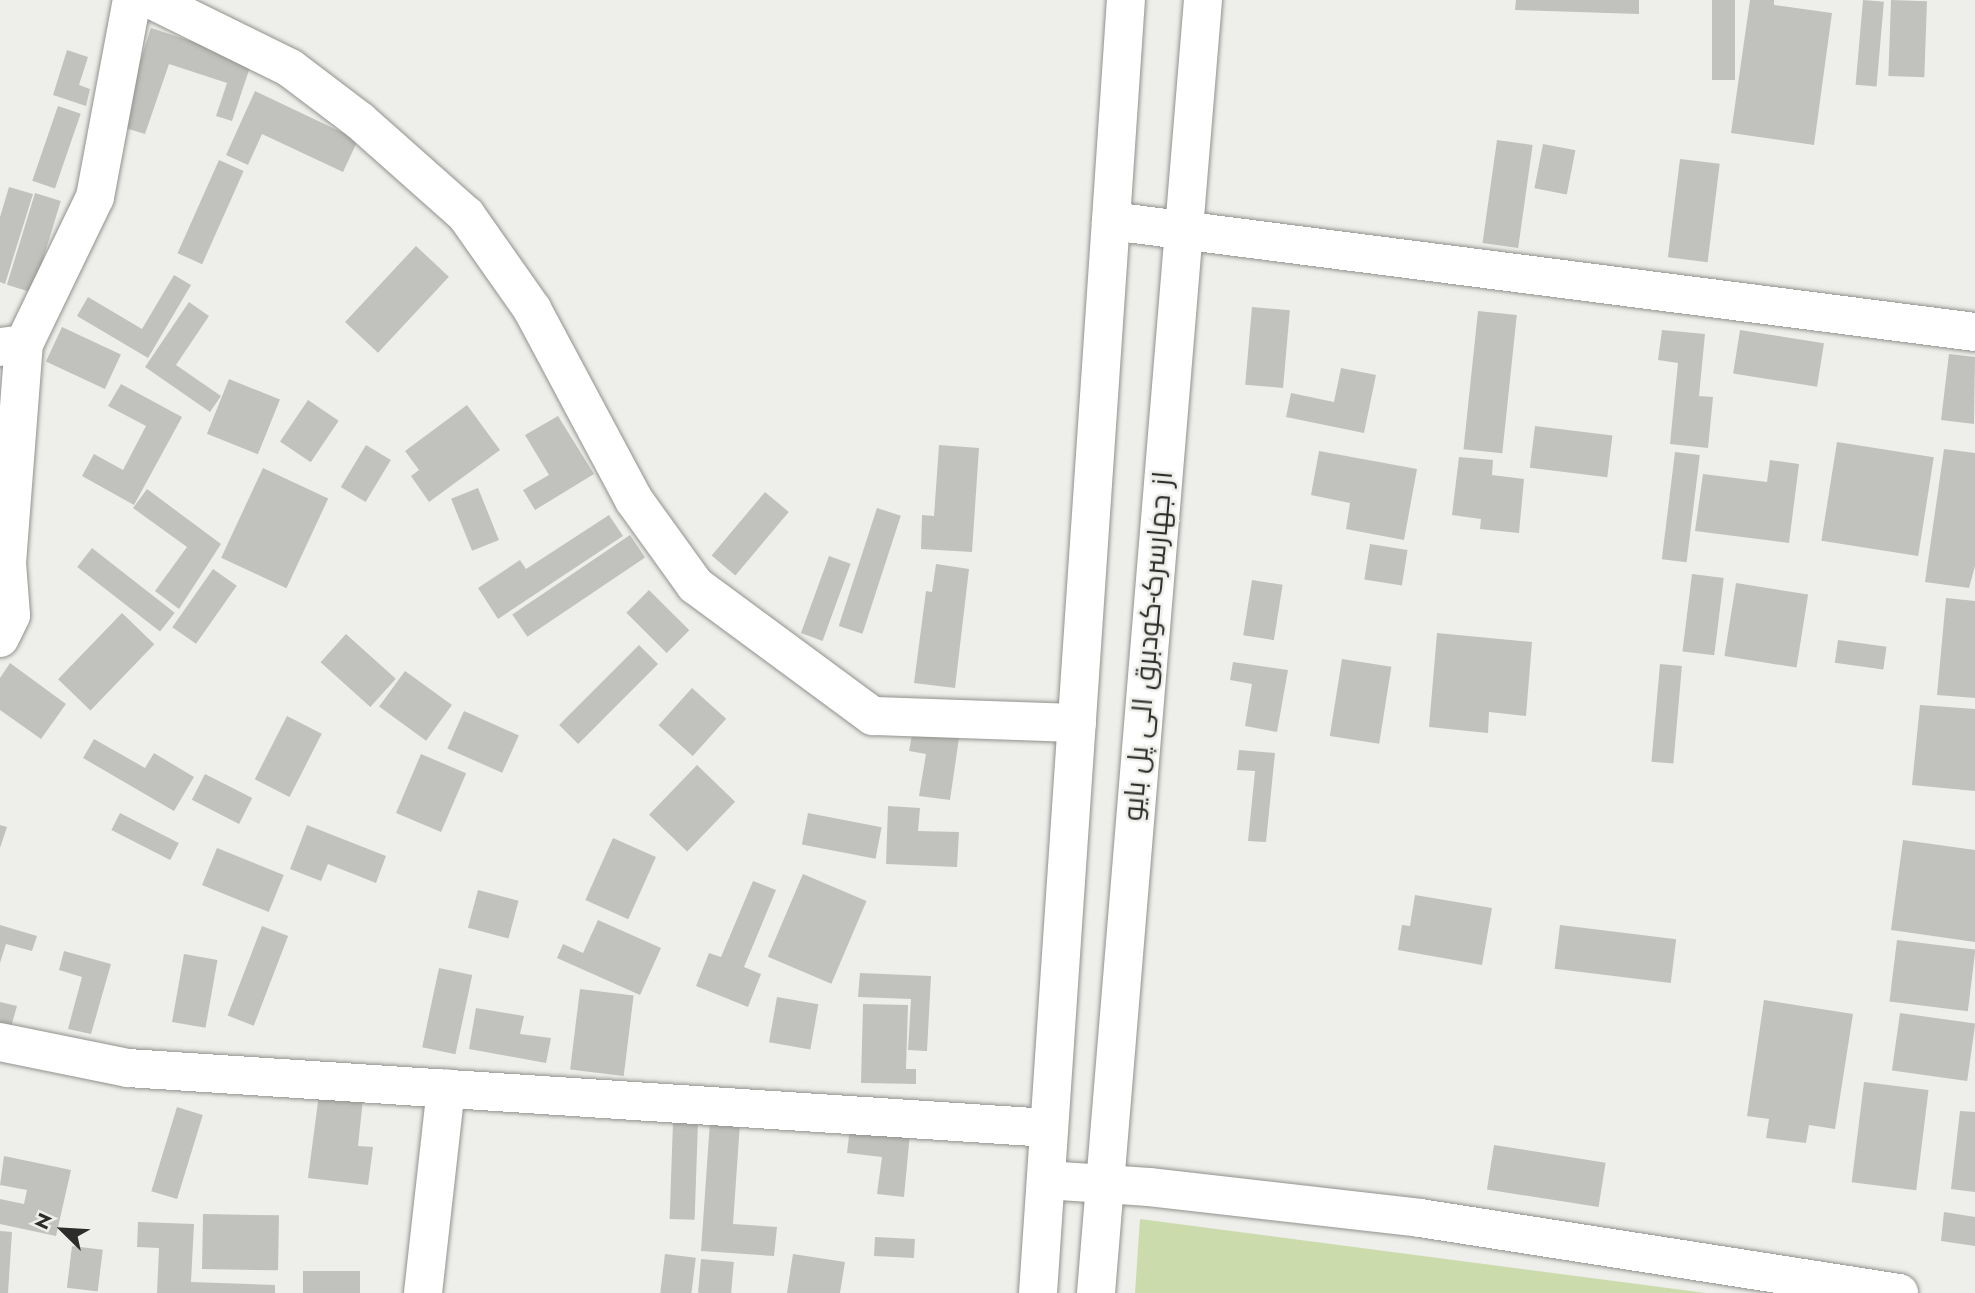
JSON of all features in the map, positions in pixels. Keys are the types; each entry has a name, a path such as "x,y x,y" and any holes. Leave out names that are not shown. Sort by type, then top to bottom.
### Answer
{"street":[{"path":"0,638 11,615 7,563 12,345 95,197 132,0"},
{"path":"152,0 290,68 359,121 466,215 532,309 634,500 695,585 873,716 1077,723"},
{"path":"1038,1293 1126,0"},
{"name":"از جهارسرک-کودبرق الی پل بایو","path":"1096,1293 1102,1184 1203,0"},
{"path":"1111,221 1975,332"},
{"path":"0,1042 128,1068 1049,1128"},
{"path":"423,1293 446,1088"},
{"path":"1046,1180 1420,1219 1899,1293"}],"green space":[{"path":"1140,1219 1706,1293 1135,1293"}],"building":[{"path":"1516,0 1639,0 1639,14 1515,10"},
{"path":"1712,0 1735,0 1735,80 1712,80"},
{"path":"1750,0 1774,0 1774,5 1832,13 1814,145 1731,133"},
{"path":"1863,0 1884,2 1877,87 1856,85"},
{"path":"1891,0 1927,1 1924,77 1888,76"},
{"path":"151,28 252,61 232,121 216,116 227,83 169,64 145,134 119,126"},
{"path":"67,50 88,57 79,85 90,89 86,106 53,95"},
{"path":"255,91 358,140 343,172 262,134 248,165 226,155"},
{"path":"58,106 81,114 55,189 32,181"},
{"path":"1497,140 1533,145 1518,248 1483,243"},
{"path":"1543,144 1575,150 1567,194 1534,188"},
{"path":"1680,159 1720,164 1708,262 1668,257"},
{"path":"219,160 244,171 202,264 178,253"},
{"path":"9,187 33,194 5,284 0,282 0,217"},
{"path":"35,193 61,201 33,293 7,285"},
{"path":"416,246 449,277 378,353 345,322"},
{"path":"174,275 191,285 148,358 77,316 88,297 142,329"},
{"path":"189,302 209,316 176,365 221,396 210,412 145,367"},
{"path":"1252,307 1290,310 1283,388 1245,385"},
{"path":"1478,311 1517,315 1502,453 1463,449"},
{"path":"62,327 121,354 105,389 46,361"},
{"path":"1662,330 1705,334 1699,396 1713,397 1708,448 1670,444 1678,363 1658,360"},
{"path":"1740,330 1824,343 1817,387 1733,373"},
{"path":"1949,354 1975,357 1974,424 1941,420"},
{"path":"1341,368 1376,375 1364,433 1286,417 1291,393 1334,402"},
{"path":"229,379 280,400 258,454 207,434"},
{"path":"121,384 182,417 134,505 82,476 94,454 123,470 146,426 108,406"},
{"path":"308,400 339,421 311,462 280,441"},
{"path":"467,405 500,450 429,502 411,476 419,470 405,451"},
{"path":"558,416 594,474 535,510 523,490 549,475 525,435"},
{"path":"1535,426 1612,436 1607,477 1530,468"},
{"path":"1837,442 1934,457 1918,556 1821,541"},
{"path":"366,445 391,460 366,502 341,487"},
{"path":"939,445 979,448 972,552 921,549 922,515 934,516"},
{"path":"1944,449 1975,453 1975,566 1969,588 1925,582"},
{"path":"1319,451 1417,469 1404,540 1346,529 1350,503 1311,495"},
{"path":"1675,452 1700,455 1687,562 1662,559"},
{"path":"1459,457 1493,460 1492,475 1524,479 1519,533 1480,529 1481,519 1452,515"},
{"path":"1770,460 1799,464 1789,543 1695,531 1703,474 1767,482"},
{"path":"263,468 328,498 286,588 221,558"},
{"path":"478,488 499,540 472,551 451,499"},
{"path":"147,489 221,544 179,609 155,591 187,547 133,508"},
{"path":"765,492 789,512 735,576 712,556"},
{"path":"877,508 901,516 862,634 839,626"},
{"path":"609,515 623,536 498,619 478,588 520,560 526,569"},
{"path":"630,535 645,557 527,637 512,614"},
{"path":"1370,544 1408,550 1402,586 1364,580"},
{"path":"92,548 175,613 160,632 77,567"},
{"path":"829,556 851,564 823,641 801,633"},
{"path":"936,564 969,569 955,688 914,683 926,591 932,592"},
{"path":"213,569 237,586 196,644 172,627"},
{"path":"1692,574 1724,578 1714,655 1682,651"},
{"path":"1252,580 1283,585 1274,640 1243,635"},
{"path":"1736,583 1808,594 1797,668 1724,656"},
{"path":"649,590 689,630 667,653 626,613"},
{"path":"1946,598 1975,601 1975,698 1937,695"},
{"path":"122,613 154,644 90,710 58,679"},
{"path":"1437,633 1532,642 1526,716 1489,712 1488,733 1429,727"},
{"path":"346,634 396,679 370,707 321,662"},
{"path":"1838,640 1887,647 1883,670 1835,663"},
{"path":"639,645 658,664 578,744 559,725"},
{"path":"1342,659 1391,667 1379,744 1330,736"},
{"path":"1233,662 1288,670 1277,732 1245,726 1252,684 1230,680"},
{"path":"10,663 66,704 41,739 0,710 0,678"},
{"path":"1660,664 1682,666 1673,764 1651,762"},
{"path":"405,671 452,705 426,741 379,707"},
{"path":"692,688 726,719 693,756 659,725"},
{"path":"1920,705 1975,709 1975,791 1912,785"},
{"path":"464,711 519,735 502,773 447,748"},
{"path":"287,716 322,734 290,797 255,779"},
{"path":"914,724 960,731 950,800 919,796 926,754 909,751"},
{"path":"94,739 145,768 154,753 194,777 174,811 83,758"},
{"path":"1239,750 1275,753 1266,842 1248,841 1255,771 1237,770"},
{"path":"421,754 466,773 441,832 396,813"},
{"path":"697,765 735,802 687,851 649,815"},
{"path":"205,774 252,798 239,824 192,800"},
{"path":"888,806 920,808 918,831 959,832 957,867 886,864"},
{"path":"120,813 179,843 170,860 111,830"},
{"path":"808,813 882,827 876,859 802,844"},
{"path":"0,825 7,827 0,848"},
{"path":"307,825 386,856 376,883 328,864 321,881 290,869"},
{"path":"613,838 656,857 628,919 585,900"},
{"path":"1903,840 1975,850 1975,942 1891,930"},
{"path":"217,848 284,875 269,912 202,885"},
{"path":"803,874 867,901 831,984 768,957"},
{"path":"753,881 776,890 744,967 761,974 748,1007 696,986 709,953 721,957"},
{"path":"478,890 519,901 508,939 468,928"},
{"path":"1415,895 1492,908 1482,965 1398,950 1402,925 1410,926"},
{"path":"598,920 661,948 640,995 557,958 563,944 583,953"},
{"path":"0,925 37,936 32,951 6,944 0,963"},
{"path":"1560,925 1676,939 1671,983 1555,969"},
{"path":"262,926 288,936 254,1026 228,1016"},
{"path":"1897,940 1975,950 1968,1011 1889,1002"},
{"path":"64,951 111,964 91,1034 68,1029 82,977 59,970"},
{"path":"184,954 217,960 206,1028 172,1022"},
{"path":"439,968 472,975 455,1054 422,1047"},
{"path":"860,973 931,976 927,1051 908,1050 911,999 858,997"},
{"path":"580,989 634,996 624,1076 570,1069"},
{"path":"777,997 818,1004 810,1050 769,1042"},
{"path":"1764,1000 1853,1014 1835,1129 1809,1125 1806,1143 1766,1138 1769,1119 1747,1116"},
{"path":"0,1002 17,1006 11,1027 0,1023"},
{"path":"863,1004 908,1005 906,1069 916,1069 916,1084 861,1083"},
{"path":"476,1008 524,1016 520,1034 551,1038 546,1063 469,1049"},
{"path":"1900,1013 1975,1024 1967,1081 1892,1070"},
{"path":"1864,1082 1929,1090 1916,1190 1852,1182"},
{"path":"319,1094 363,1099 358,1146 373,1147 368,1185 308,1178"},
{"path":"177,1107 203,1115 177,1199 151,1191"},
{"path":"1960,1111 1975,1112 1975,1192 1951,1189"},
{"path":"710,1121 740,1123 733,1224 777,1227 774,1256 701,1251"},
{"path":"673,1122 698,1123 695,1220 670,1219"},
{"path":"850,1127 910,1133 904,1197 877,1194 882,1157 847,1153"},
{"path":"1494,1145 1606,1163 1599,1207 1487,1189"},
{"path":"4,1156 71,1170 56,1236 0,1224 0,1199 24,1204 27,1190 0,1185"},
{"path":"1944,1212 1975,1217 1975,1246 1941,1241"},
{"path":"203,1214 279,1215 278,1270 202,1269"},
{"path":"138,1222 194,1224 191,1282 275,1285 275,1293 157,1293 159,1248 137,1247"},
{"path":"0,1231 12,1232 8,1293 0,1293"},
{"path":"875,1237 915,1239 914,1258 874,1256"},
{"path":"72,1246 103,1250 98,1291 67,1288"},
{"path":"665,1254 696,1258 691,1293 660,1293"},
{"path":"793,1254 845,1262 840,1293 787,1293"},
{"path":"701,1259 734,1262 731,1293 698,1293"},
{"path":"303,1271 360,1271 360,1293 303,1293"}]}
